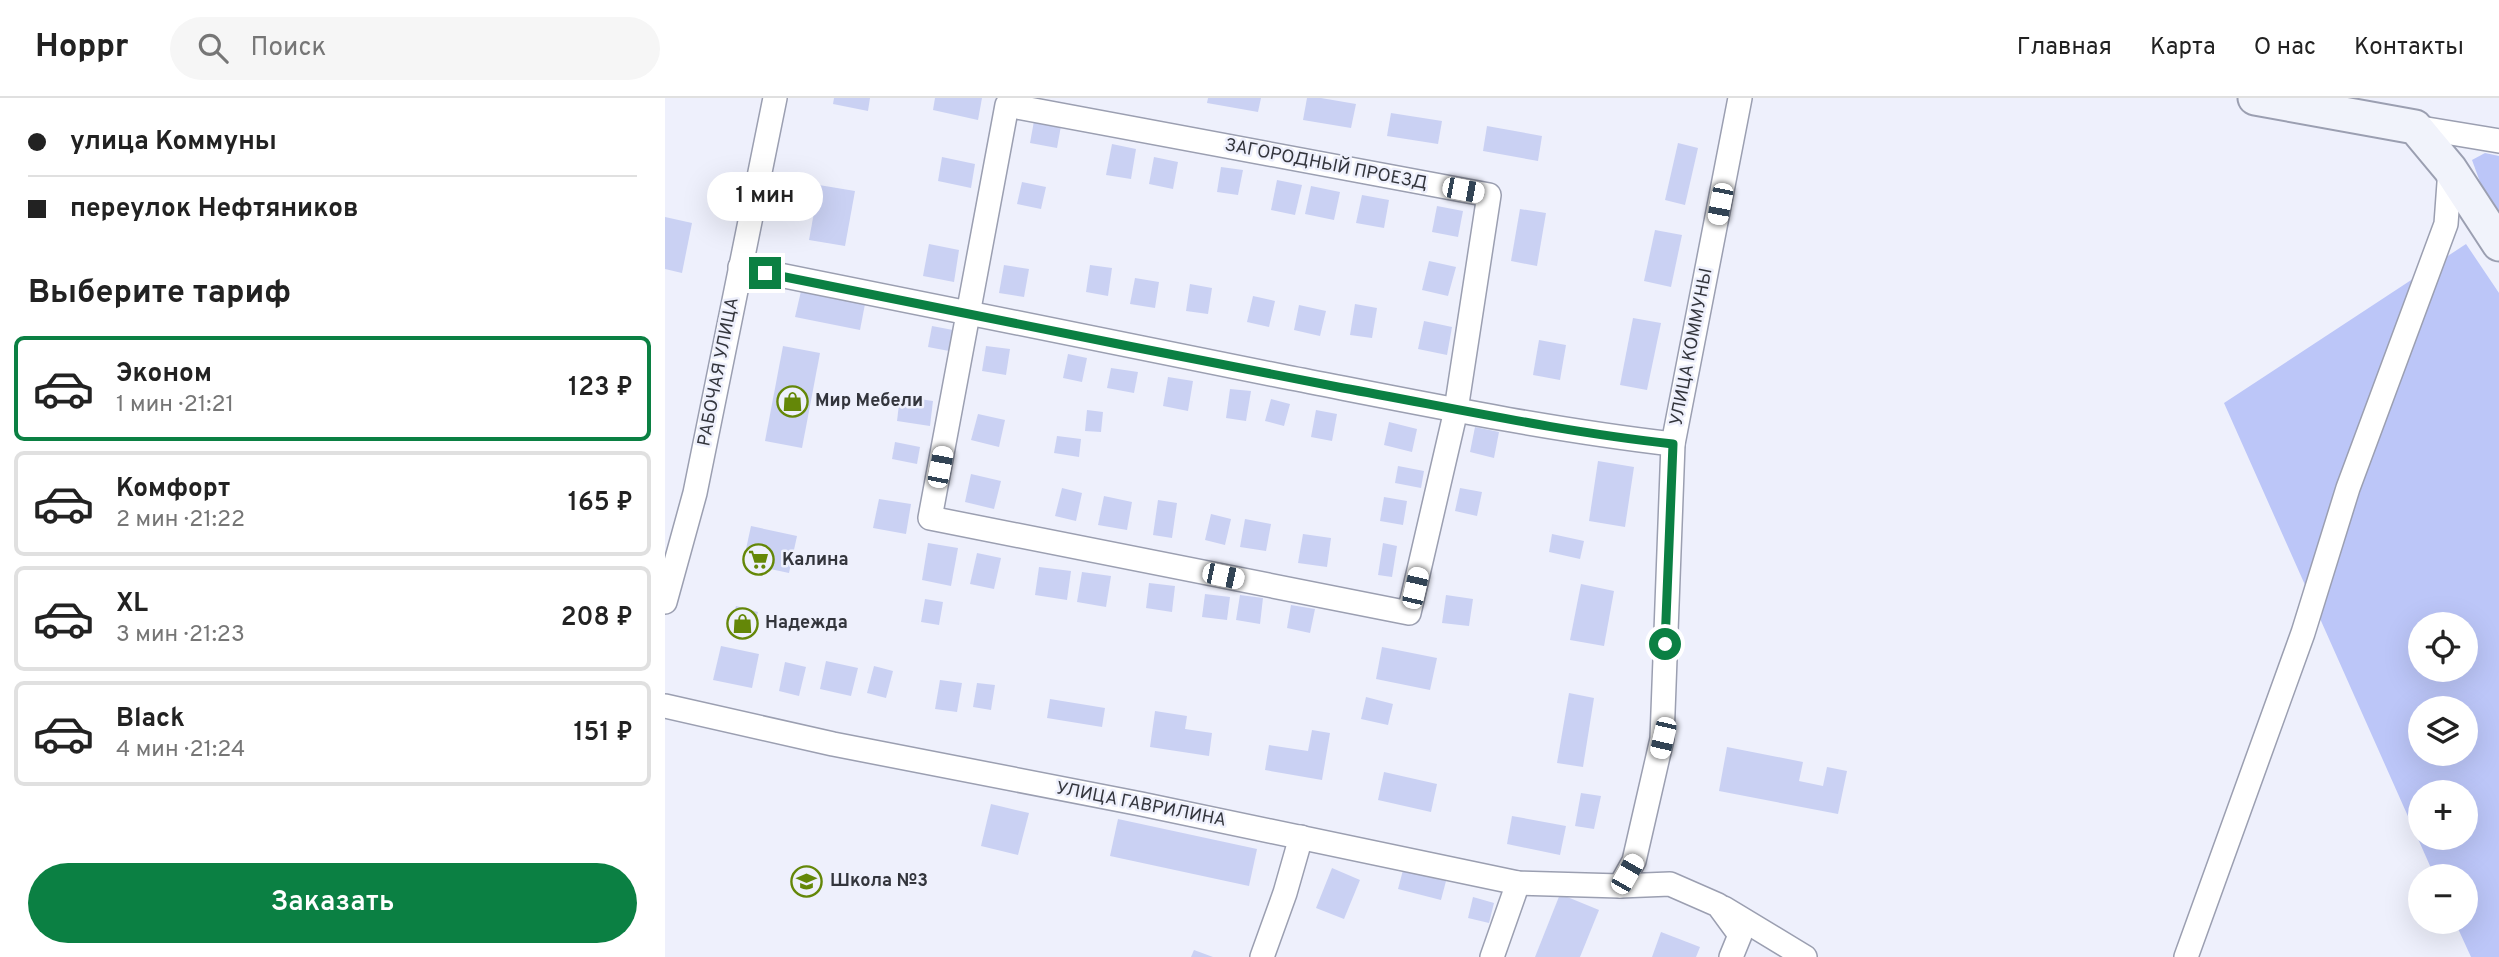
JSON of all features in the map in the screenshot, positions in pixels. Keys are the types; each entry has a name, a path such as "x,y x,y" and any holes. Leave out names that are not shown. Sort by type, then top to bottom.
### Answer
{"main road":[{"path":"2255,98 2415,127 2450,169 2499,244"}],"street":[{"name":"РАБОЧАЯ УЛИЦА","path":"665,603 695,493 775,98"},
{"name":"УЛИЦА КОММУНЫ","path":"1619,886 1634,861 1663,738 1673,444 1741,98"},
{"name":"ЗАГОРОДНЫЙ ПРОЕЗД","path":"1007,105 1489,195 1455,410 1409,613 930,518 1007,105"},
{"path":"2415,127 2499,141"},
{"path":"2186,957 2303,633 2348,488 2446,225 2450,169"},
{"path":"740,267 969,315 1455,410 1620,438 1673,444"},
{"name":"УЛИЦА ГАВРИЛИНА","path":"665,706 833,744 1518,883 1619,886 1670,884 1718,905 1805,957"},
{"path":"1262,957 1286,893 1301,837"},
{"path":"1492,957 1518,883"},
{"path":"1718,905 1740,935 1731,957"}],"shaded area":[{"path":"2485,153 2499,156 2499,211 2480,182 2472,160"},
{"path":"2466,244 2499,293 2499,957 2471,957 2460,934 2478,934 2478,864 2429,864 2423,850 2478,850 2478,780 2408,780 2408,816 2224,403"}],"building":[{"path":"834,98 870,98 868,111 833,104"},
{"path":"935,98 982,98 978,120 933,110"},
{"path":"1208,98 1261,98 1258,112 1207,103"},
{"path":"1307,98 1356,104 1351,128 1303,120"},
{"path":"1391,113 1442,121 1438,144 1387,136"},
{"path":"1034,121 1061,126 1057,148 1030,143"},
{"path":"1487,126 1542,136 1538,161 1483,151"},
{"path":"1678,143 1698,148 1685,205 1665,200"},
{"path":"1112,144 1136,149 1131,179 1106,175"},
{"path":"942,157 975,164 971,188 938,181"},
{"path":"1154,157 1178,162 1173,189 1149,184"},
{"path":"1221,167 1243,170 1238,195 1217,192"},
{"path":"1277,180 1302,185 1295,215 1271,210"},
{"path":"1022,182 1046,187 1041,209 1017,204"},
{"path":"819,185 855,191 845,246 809,240"},
{"path":"1311,186 1340,192 1334,220 1305,214"},
{"path":"1362,195 1389,200 1384,228 1356,223"},
{"path":"1437,206 1463,211 1458,237 1432,232"},
{"path":"1520,209 1546,213 1537,266 1511,261"},
{"path":"665,217 692,223 682,273 665,269"},
{"path":"1655,230 1682,235 1671,287 1644,281"},
{"path":"929,244 959,250 954,282 923,276"},
{"path":"1429,261 1456,267 1448,296 1422,290"},
{"path":"1004,265 1029,269 1024,297 999,293"},
{"path":"1090,265 1112,268 1108,296 1086,292"},
{"path":"1135,278 1159,282 1155,308 1130,304"},
{"path":"1190,284 1212,288 1208,314 1186,311"},
{"path":"801,291 865,304 860,330 795,317"},
{"path":"1253,296 1275,301 1269,327 1247,322"},
{"path":"1355,304 1377,308 1372,338 1350,335"},
{"path":"1299,305 1326,311 1320,336 1294,330"},
{"path":"1633,318 1661,323 1647,390 1620,385"},
{"path":"1424,321 1452,327 1447,355 1418,349"},
{"path":"932,326 953,330 949,351 928,347"},
{"path":"1539,340 1566,345 1560,380 1533,375"},
{"name":"Мир Мебели","path":"783,346 820,353 802,448 765,441"},
{"path":"986,346 1010,349 1006,375 982,371"},
{"path":"1068,354 1087,358 1082,382 1063,378"},
{"path":"1111,368 1138,372 1134,393 1107,388"},
{"path":"1168,377 1193,381 1188,411 1163,406"},
{"path":"1230,389 1251,391 1246,421 1226,418"},
{"path":"900,396 933,401 930,426 897,421"},
{"path":"1271,399 1290,404 1284,426 1265,421"},
{"path":"1087,410 1103,412 1101,432 1085,431"},
{"path":"1316,410 1337,414 1332,441 1311,437"},
{"path":"978,414 1005,420 999,447 971,440"},
{"path":"1389,422 1417,429 1412,452 1384,445"},
{"path":"1475,427 1499,432 1494,458 1470,452"},
{"path":"1057,436 1081,439 1079,457 1054,453"},
{"path":"895,442 920,447 917,464 892,459"},
{"path":"1598,461 1634,467 1625,527 1589,521"},
{"path":"1398,466 1424,471 1421,488 1395,483"},
{"path":"971,474 1001,481 994,509 965,502"},
{"path":"1062,488 1082,493 1076,521 1055,516"},
{"path":"1460,488 1482,492 1477,516 1455,511"},
{"path":"1104,496 1132,502 1127,530 1098,525"},
{"path":"1384,497 1407,501 1403,525 1380,521"},
{"path":"879,499 911,504 906,534 873,528"},
{"path":"1158,500 1177,503 1172,538 1153,535"},
{"path":"1211,514 1231,519 1225,545 1205,540"},
{"path":"1245,519 1271,524 1266,551 1240,547"},
{"path":"751,526 797,536 789,573 743,563"},
{"path":"1303,534 1331,538 1327,567 1298,563"},
{"path":"1552,534 1584,541 1580,559 1549,552"},
{"path":"928,543 958,548 951,586 922,580"},
{"path":"1383,543 1397,546 1392,577 1378,575"},
{"path":"977,553 1001,558 994,589 970,584"},
{"path":"1039,567 1071,571 1067,600 1035,595"},
{"path":"1082,572 1111,576 1106,607 1077,602"},
{"path":"1149,583 1175,586 1172,612 1146,608"},
{"path":"1581,584 1614,591 1604,646 1570,640"},
{"path":"1205,594 1230,597 1227,620 1202,617"},
{"path":"1240,595 1263,598 1260,624 1236,620"},
{"path":"1446,595 1473,599 1469,626 1442,623"},
{"path":"925,599 943,602 939,625 921,622"},
{"path":"1291,605 1315,609 1310,633 1287,628"},
{"path":"736,606 758,612 751,638 729,632"},
{"path":"721,646 759,654 752,688 713,680"},
{"path":"1382,647 1437,658 1430,690 1376,679"},
{"path":"826,661 858,668 851,696 820,689"},
{"path":"785,662 806,667 799,696 779,691"},
{"path":"874,666 893,671 886,698 867,693"},
{"path":"940,680 962,683 957,712 935,709"},
{"path":"977,683 995,685 991,710 973,707"},
{"path":"1569,693 1594,698 1583,767 1557,763"},
{"path":"1366,697 1393,704 1388,725 1361,719"},
{"path":"1050,699 1105,708 1102,727 1047,718"},
{"path":"1155,711 1187,716 1185,729 1212,733 1209,756 1150,747"},
{"path":"1312,730 1330,733 1322,780 1265,770 1269,745 1308,751"},
{"path":"1727,747 1803,762 1799,781 1823,786 1827,767 1847,771 1838,814 1719,791"},
{"path":"1384,772 1437,784 1431,812 1378,800"},
{"path":"1581,793 1601,796 1594,829 1575,826"},
{"path":"991,804 1029,813 1018,855 981,846"},
{"path":"1512,816 1566,826 1560,855 1507,844"},
{"path":"1118,819 1257,849 1249,886 1110,856"},
{"path":"1332,868 1360,880 1344,919 1316,908"},
{"path":"1403,870 1446,881 1441,900 1398,889"},
{"path":"1560,894 1599,910 1580,957 1535,957"},
{"path":"1473,897 1494,903 1489,923 1468,918"},
{"path":"1661,932 1700,947 1696,957 1652,957"},
{"path":"1194,950 1213,957 1191,957"}],"place":[{"name":"Мир Мебели","path":"792,401"},
{"name":"Калина","path":"759,560"},
{"name":"Надежда","path":"742,623"},
{"name":"Школа №3","path":"807,881"}],"route":[{"path":"765,273 1455,410 1620,438 1673,444 1665,644"}]}
